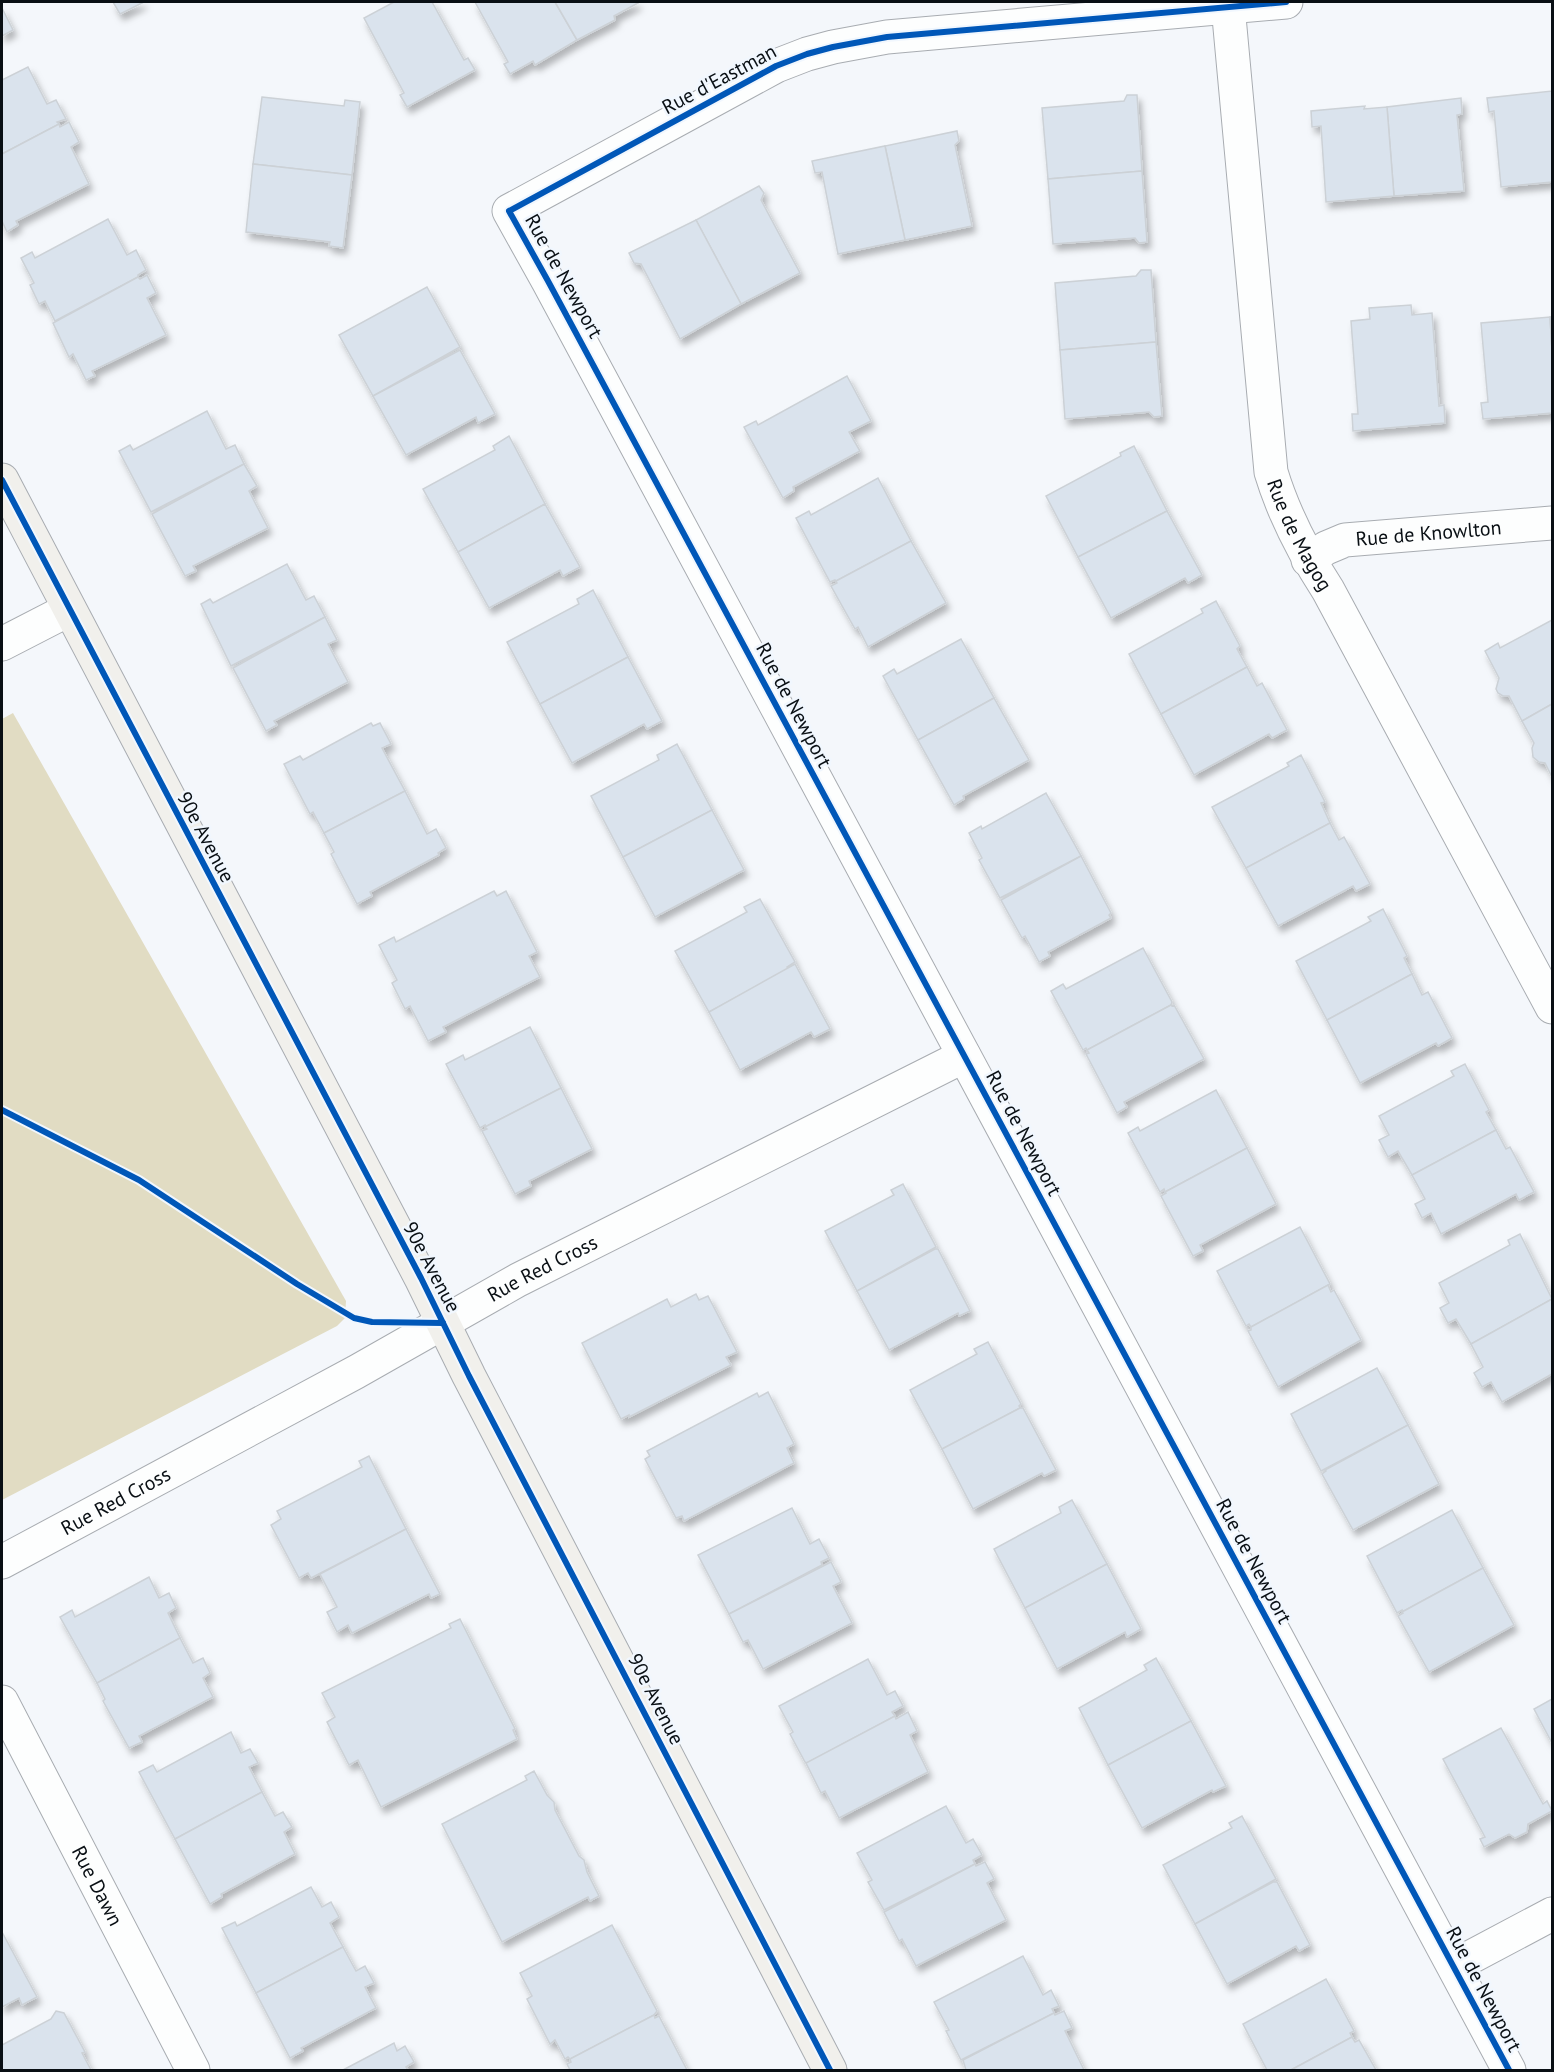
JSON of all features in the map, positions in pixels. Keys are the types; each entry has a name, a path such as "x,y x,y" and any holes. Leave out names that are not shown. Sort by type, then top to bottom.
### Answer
{"street":[{"name":"Rue d'Eastman","path":"509,211 776,66 807,54 887,37 1286,2"},
{"name":"Rue de Magog","path":"1228,6 1271,472 1279,500 1308,560 1328,590 1552,1007"},
{"name":"Rue de Newport","path":"509,211 1509,2070"},
{"name":"90e Avenue","path":"2,480 830,2070"},
{"name":"Rue de Knowlton","path":"1308,560 1326,548 1345,540 1552,523"},
{"path":"2,644 68,610"},
{"name":"Rue Red Cross","path":"2,1562 356,1372 518,1281 964,1056"},
{"name":"Rue Dawn","path":"2,1702 193,2070"},
{"path":"1454,1966 1552,1914"}],"shaded area":[{"path":"13,713 346,1301 345,1318 337,1326 2,1500 2,719"}],"building":[{"path":"113,2 144,2 120,14"},
{"path":"394,2 432,2 464,60 468,58 475,70 407,107 400,95 404,93 364,18"},
{"path":"475,2 555,2 577,40 535,65 533,61 510,74 504,64 508,62"},
{"path":"555,2 638,3 614,16 615,20 577,40"},
{"path":"2,8 13,30 2,36"},
{"path":"28,67 47,104 56,100 66,119 2,154 2,80"},
{"path":"1552,91 1552,182 1501,187 1494,111 1489,112 1487,98"},
{"path":"1127,95 1137,95 1142,171 1048,179 1042,108 1124,101"},
{"path":"262,97 344,106 345,100 360,102 352,175 253,164"},
{"path":"1461,98 1462,114 1457,115 1464,191 1394,196 1387,107"},
{"path":"1365,106 1364,109 1387,107 1394,196 1326,202 1321,126 1312,127 1311,111"},
{"path":"69,122 79,142 71,147 89,184 16,221 18,225 7,232 2,221 2,154 59,124 60,127"},
{"path":"957,131 959,141 955,145 972,226 905,240 885,146"},
{"path":"885,146 905,240 838,254 822,172 815,173 812,161"},
{"path":"253,164 352,175 343,248 329,246 330,242 246,232"},
{"path":"1142,171 1147,242 1139,243 1135,238 1053,244 1048,179"},
{"path":"759,186 764,193 761,200 800,273 741,304 696,220"},
{"path":"108,219 127,255 136,250 146,270 138,277 55,321 45,301 39,304 30,285 34,283 21,258 32,252 35,258"},
{"path":"696,220 741,304 680,339 641,264 634,263 629,253"},
{"path":"1141,270 1151,270 1156,342 1060,350 1055,283 1136,276"},
{"path":"147,275 156,293 147,298 166,335 92,371 95,376 86,380 73,354 69,357 53,323 138,277 140,279"},
{"path":"427,287 460,347 373,396 339,335"},
{"path":"1411,305 1412,315 1432,313 1439,406 1444,405 1445,423 1353,431 1352,414 1358,414 1351,321 1370,319 1369,308"},
{"path":"1550,317 1552,413 1483,419 1481,403 1488,402 1481,323"},
{"path":"1550,317 1552,317 1552,351"},
{"path":"1156,342 1162,416 1154,417 1149,412 1065,419 1060,350"},
{"path":"460,350 495,414 478,423 476,417 406,455 373,396"},
{"path":"847,376 871,421 849,432 860,451 793,487 794,491 783,498 744,427 756,421 758,425"},
{"path":"207,411 226,449 235,445 244,464 151,512 119,451 130,445 133,450"},
{"path":"509,436 545,504 458,552 423,489 495,450 493,446"},
{"path":"1134,446 1167,511 1078,557 1046,496 1121,456 1120,453"},
{"path":"244,464 257,486 249,491 268,528 193,566 196,571 185,576 152,514"},
{"path":"878,478 911,541 836,581 830,582 796,518 809,511 811,515"},
{"path":"545,504 580,567 563,576 560,570 489,608 458,552"},
{"path":"1167,511 1202,575 1188,583 1185,578 1111,618 1078,557"},
{"path":"911,541 946,603 868,647 858,627 855,629 831,586 837,583 836,581"},
{"path":"287,564 306,600 314,596 325,617 231,666 201,604 210,599 213,603"},
{"path":"593,590 628,657 540,704 507,642 579,604 577,599"},
{"path":"1216,601 1240,646 1237,649 1247,667 1161,714 1129,654 1203,613 1201,609"},
{"path":"325,617 337,640 328,644 348,682 274,721 277,725 266,731 233,668"},
{"path":"1552,620 1552,704 1522,721 1509,696 1498,693 1496,689 1499,678 1485,651 1498,643 1500,648"},
{"path":"961,639 994,698 918,740 883,676 894,669 897,674"},
{"path":"628,657 662,721 647,729 644,724 572,763 540,704"},
{"path":"1247,667 1257,686 1262,683 1287,730 1272,738 1269,734 1194,775 1161,714"},
{"path":"994,698 1029,760 963,796 964,799 954,805 918,740"},
{"path":"1552,704 1552,777 1545,763 1533,757 1534,743 1522,721"},
{"path":"371,723 373,726 380,723 391,744 382,748 405,791 324,833 313,812 310,814 284,764 300,756 303,760"},
{"path":"677,744 712,810 623,857 591,796 659,760 657,755"},
{"path":"1301,755 1325,802 1321,803 1330,823 1246,868 1212,807 1289,766 1287,763"},
{"path":"405,791 427,834 436,829 446,848 438,853 439,855 370,892 372,896 357,904 331,854 334,852 324,833"},
{"path":"1046,793 1081,856 1000,898 979,860 982,858 969,833 981,826 982,829"},
{"path":"712,810 744,870 655,917 623,857"},
{"path":"1330,823 1339,840 1344,837 1370,884 1356,891 1353,886 1278,926 1246,868"},
{"path":"1081,856 1111,913 1109,915 1111,918 1048,952 1050,956 1039,962 1025,936 1022,938 1001,900"},
{"path":"494,891 497,896 506,891 537,952 529,956 540,977 443,1027 446,1032 428,1041 410,1006 405,1009 392,983 397,980 379,945 394,937 396,942"},
{"path":"760,899 795,962 787,967 788,969 709,1012 675,951 747,912 744,907"},
{"path":"1383,909 1407,956 1404,958 1412,974 1327,1020 1296,961 1371,921 1368,917"},
{"path":"1143,948 1172,1002 1171,1005 1087,1050 1086,1048 1083,1050 1051,991 1063,984 1066,989"},
{"path":"795,964 830,1029 814,1037 811,1032 740,1070 709,1012"},
{"path":"1412,974 1422,995 1428,992 1452,1038 1438,1046 1436,1043 1360,1083 1327,1020"},
{"path":"1174,1005 1204,1059 1124,1102 1127,1107 1117,1113 1086,1054 1089,1053 1087,1050"},
{"path":"530,1027 561,1088 480,1128 446,1064 463,1055 465,1060"},
{"path":"1465,1064 1489,1110 1486,1112 1496,1130 1412,1175 1398,1151 1388,1157 1379,1140 1389,1135 1379,1116 1454,1076 1451,1071"},
{"path":"561,1088 592,1149 529,1181 531,1186 515,1194 482,1131 487,1129 485,1127"},
{"path":"1216,1090 1247,1148 1165,1192 1164,1189 1160,1192 1128,1133 1138,1127 1140,1131"},
{"path":"1496,1130 1506,1149 1510,1147 1534,1192 1519,1200 1516,1194 1441,1234 1431,1213 1422,1218 1415,1204 1425,1199 1412,1175"},
{"path":"1247,1148 1276,1204 1200,1245 1203,1251 1193,1256 1161,1196"},
{"path":"903,1184 936,1247 857,1291 825,1231 894,1195 891,1190"},
{"path":"1300,1227 1330,1284 1251,1327 1249,1324 1246,1326 1217,1271"},
{"path":"1520,1234 1552,1299 1471,1344 1456,1319 1448,1323 1440,1308 1449,1303 1439,1283 1510,1245 1508,1240"},
{"path":"938,1249 970,1311 959,1316 958,1313 889,1350 857,1291"},
{"path":"1328,1285 1331,1292 1334,1290 1361,1340 1278,1387 1248,1331 1251,1327"},
{"path":"696,1294 699,1300 708,1296 737,1352 726,1357 731,1365 621,1419 582,1343 667,1299 671,1307"},
{"path":"1552,1299 1552,1374 1502,1402 1491,1382 1482,1387 1474,1373 1483,1367 1471,1344"},
{"path":"988,1342 1021,1404 1020,1408 942,1449 910,1390 977,1354 974,1349"},
{"path":"1377,1368 1408,1425 1321,1471 1291,1414"},
{"path":"768,1392 794,1444 787,1448 794,1463 684,1521 682,1516 676,1518 645,1459 650,1456 647,1451 757,1393 759,1397"},
{"path":"1023,1408 1056,1470 1044,1476 1042,1473 973,1509 942,1449"},
{"path":"1408,1425 1439,1484 1353,1530 1322,1474 1325,1470"},
{"path":"369,1456 406,1529 311,1578 308,1573 299,1578 271,1525 281,1519 277,1511 362,1467 359,1461"},
{"path":"1072,1500 1107,1564 1025,1608 994,1549 1061,1513 1059,1507"},
{"path":"792,1508 810,1544 819,1539 829,1558 821,1562 822,1565 729,1614 698,1555"},
{"path":"1452,1510 1483,1568 1397,1613 1367,1556"},
{"path":"406,1529 440,1594 431,1598 429,1594 352,1633 348,1625 337,1632 327,1612 337,1607 320,1574"},
{"path":"831,1562 841,1582 833,1586 852,1623 763,1669 748,1640 743,1642 729,1614"},
{"path":"1107,1564 1141,1629 1127,1637 1125,1632 1057,1669 1025,1608"},
{"path":"1483,1568 1514,1625 1429,1672 1398,1616"},
{"path":"149,1577 159,1598 169,1593 176,1608 168,1613 180,1638 97,1683 60,1617 72,1610 75,1617"},
{"path":"460,1619 515,1729 513,1730 517,1739 381,1807 358,1760 349,1765 327,1722 335,1717 322,1693 451,1628 449,1624"},
{"path":"180,1638 193,1663 203,1658 210,1673 203,1678 213,1697 139,1736 142,1742 129,1748 103,1701 105,1699 97,1683"},
{"path":"1156,1658 1191,1721 1108,1765 1079,1708 1147,1670 1144,1665"},
{"path":"868,1659 887,1695 895,1691 903,1706 892,1712 895,1716 807,1763 805,1762 790,1734 793,1732 779,1706"},
{"path":"1552,1699 1552,1743 1534,1709"},
{"path":"908,1712 917,1731 910,1735 928,1772 839,1818 825,1791 821,1793 806,1763 895,1716 896,1719"},
{"path":"1191,1721 1226,1786 1213,1792 1212,1790 1142,1828 1108,1765"},
{"path":"1501,1728 1543,1804 1547,1801 1552,1811 1528,1824 1527,1832 1515,1838 1509,1834 1484,1847 1480,1839 1485,1837 1443,1759"},
{"path":"231,1732 241,1753 250,1749 258,1763 249,1767 262,1792 175,1839 139,1772 153,1765 157,1772"},
{"path":"534,1771 547,1795 554,1802 555,1810 579,1856 584,1860 587,1872 599,1896 590,1901 588,1897 502,1942 442,1824 527,1780 525,1776"},
{"path":"262,1792 275,1816 283,1812 292,1827 284,1832 295,1854 221,1894 222,1897 210,1904 175,1839"},
{"path":"946,1806 966,1843 973,1839 982,1855 973,1860 975,1864 884,1910 868,1882 872,1880 857,1853"},
{"path":"1242,1816 1276,1879 1195,1924 1163,1865 1232,1828 1229,1823"},
{"path":"985,1862 994,1879 987,1883 1006,1920 916,1966 902,1939 899,1941 884,1912 975,1864 976,1866"},
{"path":"1273,1882 1277,1882 1310,1945 1299,1951 1296,1946 1227,1984 1195,1924"},
{"path":"311,1887 322,1907 331,1902 339,1917 330,1923 343,1947 256,1993 222,1928 235,1922 237,1926"},
{"path":"612,1925 657,2011 654,2015 570,2059 568,2057 565,2059 555,2040 550,2044 527,1999 532,1996 520,1973"},
{"path":"2,1932 37,1997 22,2005 19,1998 2,2007"},
{"path":"343,1947 356,1971 365,1966 374,1983 365,1987 376,2008 301,2048 303,2051 290,2058 256,1993"},
{"path":"1023,1956 1043,1995 1051,1990 1059,2006 1052,2009 1054,2013 961,2060 934,2002"},
{"path":"1326,1979 1354,2031 1350,2033 1352,2037 1291,2070 1267,2070 1243,2024"},
{"path":"56,2011 64,2013 85,2052 82,2053 91,2070 2,2070 2,2045 51,2019"},
{"path":"1064,2011 1072,2028 1065,2031 1084,2070 966,2070 963,2060 1054,2013 1055,2015"},
{"path":"654,2015 655,2018 659,2016 687,2070 570,2070 567,2064 571,2062 570,2059"},
{"path":"1352,2037 1355,2042 1359,2040 1376,2070 1291,2070"},
{"path":"394,2043 397,2051 405,2046 414,2062 406,2067 408,2070 343,2070"}],"cycle path":[{"path":"1286,2 887,37 833,47 776,66 509,211 1509,2070"},
{"path":"2,480 421,1278 469,1376 830,2070"},
{"path":"2,1110 139,1180 297,1284 354,1318 372,1322 443,1323"}]}
